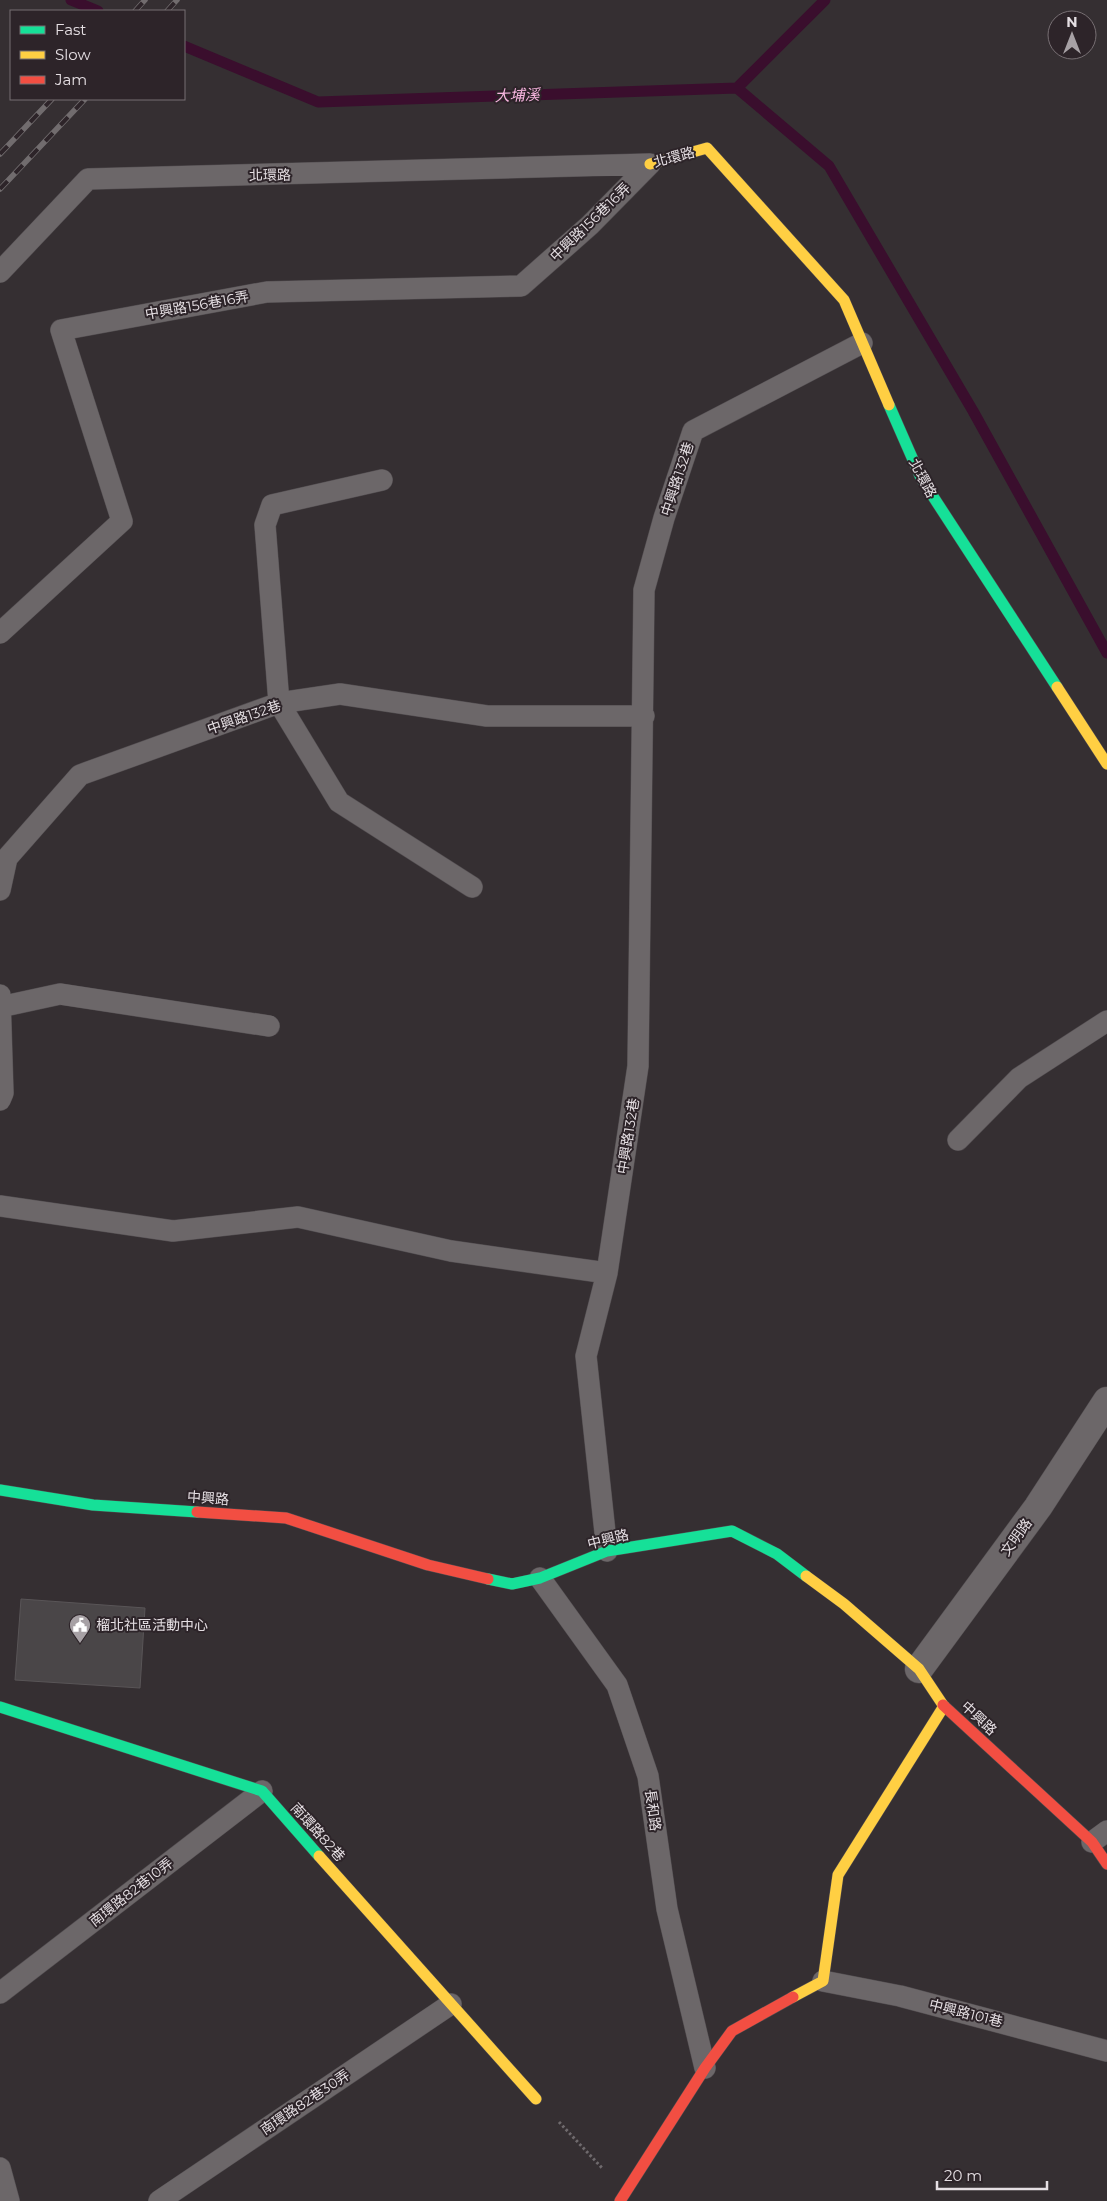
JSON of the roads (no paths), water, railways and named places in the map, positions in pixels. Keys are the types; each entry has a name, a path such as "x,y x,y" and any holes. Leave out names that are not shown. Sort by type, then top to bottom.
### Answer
{"street":[{"name":"北環路","path":"650,164 708,148 844,300 921,478 1107,764"},
{"name":"文明路","path":"919,1669 1038,1507 1107,1401"},
{"name":"中興路","path":"0,1490 93,1505 286,1518 438,1567 512,1584 540,1578 607,1551 732,1531 777,1554 844,1604 919,1669 944,1706 1100,1836 1107,1864"},
{"path":"623,2197 705,2068 732,2031 823,1980 838,1875 944,1706"},
{"path":"0,1707 262,1791"},
{"name":"南環路82巷","path":"262,1791 536,2098"}],"lane":[{"name":"北環路","path":"0,272 88,179 650,164"},
{"name":"中興路156巷16弄","path":"0,633 122,521 61,330 267,292 521,286 590,225 650,164"},
{"name":"中興路132巷","path":"607,1551 586,1356 607,1272 638,1066 644,716 644,590 664,518 693,431 862,343"},
{"path":"382,480 272,505 265,525 278,703 339,802 472,887"},
{"name":"中興路132巷","path":"4,855 80,775 278,703 340,694 487,716 644,716"},
{"path":"0,890 4,855"},
{"path":"0,992 3,1093 0,1100"},
{"path":"0,1007 60,994 269,1026"},
{"path":"958,1140 1019,1078 1107,1021"},
{"path":"0,1206 173,1231 298,1217 451,1251 607,1272"},
{"name":"長和路","path":"540,1578 617,1685 648,1776 667,1909 705,2068"},
{"name":"南環路82巷10弄","path":"0,1993 262,1791"},
{"name":"中興路101巷","path":"823,1980 900,1996 1107,2051"},
{"name":"南環路82巷30弄","path":"159,2201 451,2004"},
{"path":"0,2168 9,2201"}],"waterway":[{"name":"大埔溪","path":"71,0 96,10"},
{"name":"大埔溪","path":"185,46 318,102 737,88 825,0"},
{"path":"737,88 829,166 973,411 1107,653"}],"railway":[{"path":"136,10 145,0"},
{"path":"168,10 177,0"},
{"path":"0,154 51,100"},
{"path":"0,189 84,100"}],"place":[{"name":"榴北社區活動中心","path":"80,1644"}]}
